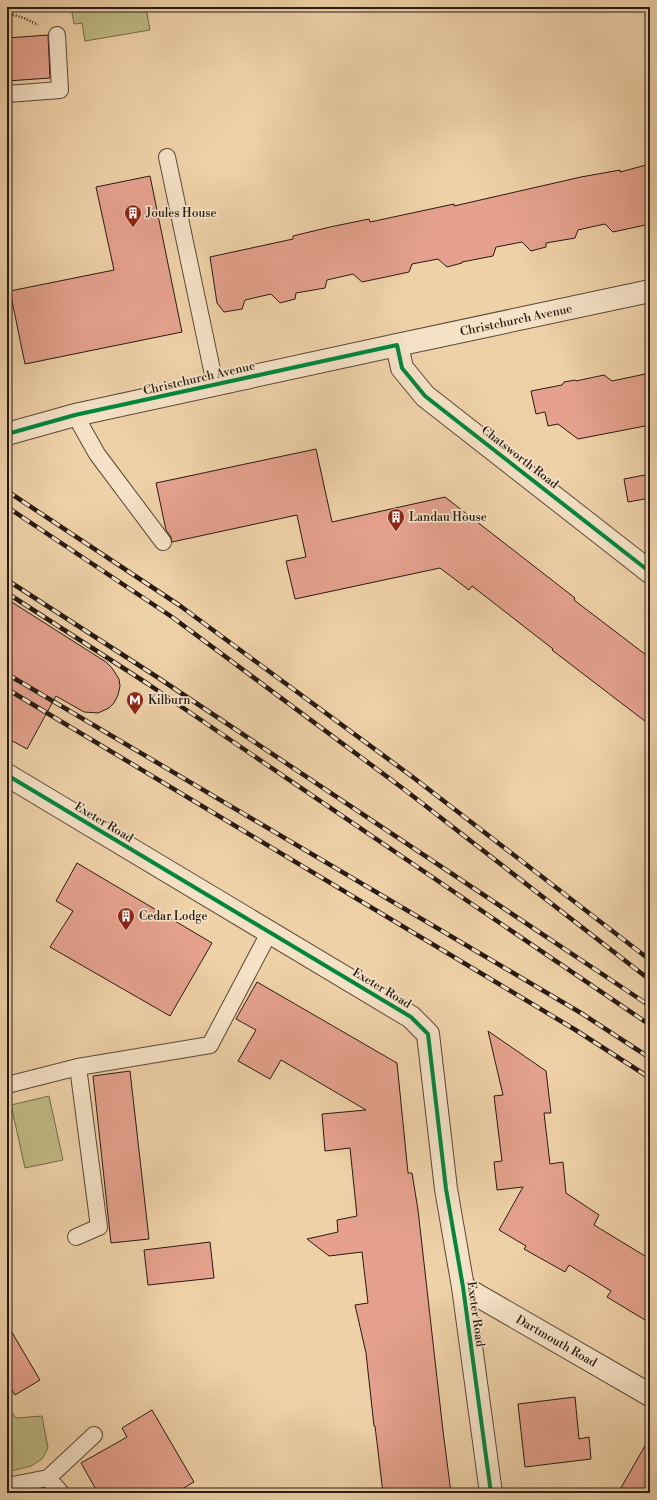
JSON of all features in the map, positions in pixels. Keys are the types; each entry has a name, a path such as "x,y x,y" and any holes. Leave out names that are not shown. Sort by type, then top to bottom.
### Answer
{"street":[{"name":"Christchurch Avenue","path":"7,434 75,415 650,291"},
{"name":"Chatsworth Road","path":"397,345 402,368 425,396 650,572"},
{"name":"Exeter Road","path":"7,775 411,1017 428,1034 446,1189 463,1287 490,1493"},
{"name":"Dartmouth Road","path":"463,1287 650,1395"}],"lane":[{"path":"7,94 60,90 57,35"},
{"path":"167,157 215,384"},
{"path":"75,415 98,454 163,542"},
{"path":"7,1085 78,1067 210,1044 269,932"},
{"path":"76,1237 99,1227 78,1067"},
{"path":"7,1486 48,1478 94,1435"},
{"path":"48,1478 61,1493"}],"path":[{"path":"7,13 24,18 57,35"}],"shaded area":[{"path":"71,7 146,7 150,30 85,41 82,23 74,24"},
{"path":"49,1096 63,1160 25,1168 11,1105"},
{"path":"7,1406 16,1418 42,1416 48,1448 42,1459 31,1466 7,1472"}],"building":[{"path":"48,35 50,78 7,81 7,38"},
{"path":"650,164 650,224 613,232 605,224 578,230 575,238 546,243 546,247 531,251 522,242 496,247 493,256 462,262 447,267 438,259 412,264 409,272 362,282 353,274 327,280 325,288 296,293 295,299 280,303 271,294 245,300 242,309 224,312 217,303 210,257 293,239 293,236 330,227 369,219 370,222 454,204 454,206 581,177 620,170 620,172"},
{"name":"Joules House","path":"150,176 182,332 25,364 10,291 114,270 96,187"},
{"path":"650,373 650,425 578,439 558,424 548,426 545,412 536,414 531,391 562,385 564,382 604,375 612,381"},
{"name":"Landau House","path":"316,449 332,522 445,497 575,598 574,600 650,658 650,725 552,650 553,649 472,586 469,590 440,568 295,599 286,561 306,557 297,515 172,542 171,537 166,530 156,483"},
{"path":"650,474 650,498 628,502 624,479"},
{"path":"7,599 106,662 119,679 120,686 114,703 109,708 98,713 84,712 56,696 27,749 7,738"},
{"name":"Cedar Lodge","path":"77,863 212,943 170,1016 50,947 73,911 56,901"},
{"path":"257,982 397,1063 408,1173 412,1173 418,1210 451,1493 383,1493 366,1353 355,1305 368,1303 362,1252 329,1256 307,1239 338,1232 337,1220 357,1216 350,1148 325,1151 322,1114 366,1110 281,1060 270,1079 238,1061 256,1030 236,1019"},
{"path":"488,1031 546,1071 551,1113 544,1113 550,1164 563,1162 566,1193 599,1215 594,1225 650,1259 650,1323 607,1297 611,1291 592,1279 569,1265 565,1272 524,1249 526,1246 499,1230 523,1187 497,1190 494,1162 502,1161 494,1096 503,1095"},
{"path":"130,1071 149,1239 111,1243 93,1076"},
{"path":"210,1242 214,1278 148,1285 144,1250"},
{"path":"7,1324 40,1380 15,1395 7,1382"},
{"path":"575,1397 579,1439 589,1437 591,1459 525,1467 518,1404"},
{"path":"152,1410 194,1482 175,1493 98,1493 81,1463 127,1437 122,1428"},
{"path":"650,1437 650,1493 618,1493"}],"railway":[{"path":"7,491 179,605 414,778 650,960"},
{"path":"7,507 172,617 405,790 650,980"},
{"path":"7,580 154,675 650,1006"},
{"path":"7,593 148,684 650,1025"},
{"path":"7,674 581,1013 650,1058"},
{"path":"7,689 574,1029 650,1078"}],"cycle path":[{"path":"7,434 75,415 397,345 402,368 425,396 650,572"},
{"path":"7,775 411,1017 428,1034 446,1189 463,1287 491,1493"}],"place":[{"name":"Joules House","path":"133,228"},
{"name":"Landau House","path":"396,532"},
{"name":"Kilburn","path":"135,715"},
{"name":"Cedar Lodge","path":"126,931"}]}
